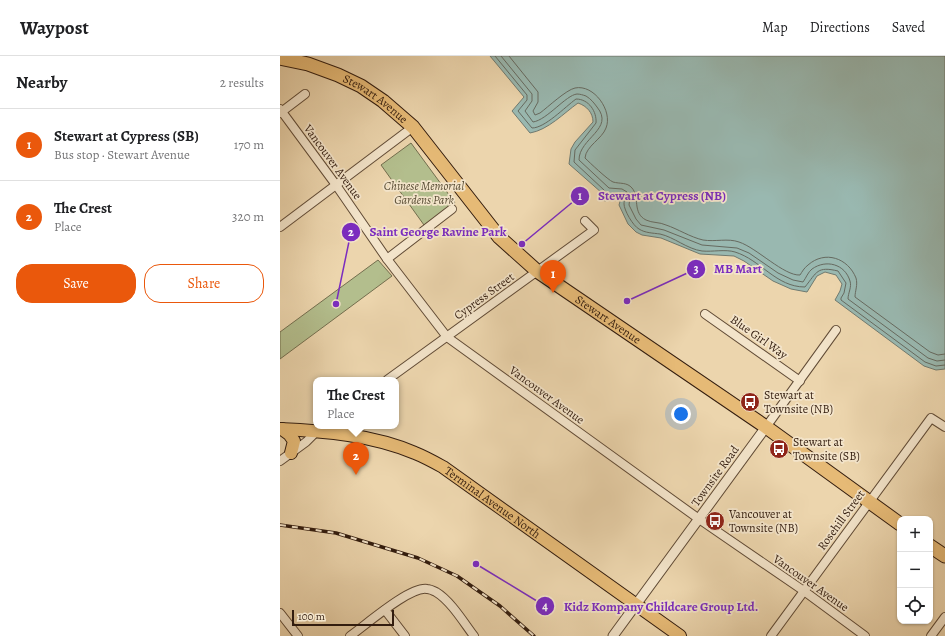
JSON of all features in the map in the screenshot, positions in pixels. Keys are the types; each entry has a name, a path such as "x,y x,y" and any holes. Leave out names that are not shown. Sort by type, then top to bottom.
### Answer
{"highway":[{"name":"Stewart Avenue","path":"280,58 308,64 332,73 361,86 388,105 413,127 499,237 537,271 766,427 897,522"},
{"path":"933,548 945,556"}],"main road":[{"name":"Terminal Avenue North","path":"281,429 344,430 415,453 443,467 680,636"},
{"path":"281,429 289,434 294,442 291,453"}],"street":[{"path":"281,111 304,94"},
{"name":"Vancouver Avenue","path":"281,111 336,185 387,259 447,337 699,519 804,591 865,636"},
{"path":"280,227 413,127"},
{"path":"387,259 452,209"},
{"name":"Cypress Street","path":"391,377 594,230 585,221"},
{"name":"Blue Girl Way","path":"705,314 800,380"},
{"name":"Townsite Road","path":"613,636 836,330"},
{"name":"Rosehill Street","path":"771,636 931,418 945,427"},
{"path":"280,461 306,442 320,429"},
{"path":"350,636 404,596 415,591 427,589 437,593 447,601 474,636"},
{"path":"385,610 405,636"},
{"path":"280,613 298,636"},
{"path":"931,636 945,617"}],"green space":[{"name":"Chinese Memorial Gardens Park","path":"411,143 455,203 424,225 381,165"},
{"path":"378,260 392,276 280,359 280,332"}],"water":[{"path":"490,56 945,56 945,369 936,370 924,366 835,300 842,284 836,275 825,272 817,276 807,292 791,289 773,281 734,256 700,254 661,238 642,235 636,232 628,224 619,205 621,198 615,197 605,201 602,199 602,193 569,164 571,149 575,142 593,122 589,110 578,103 556,121 530,133 512,111 524,97"}],"railway":[{"path":"280,525 336,533 418,558 457,576 500,606 534,636"}],"place":[{"name":"Stewart at Cypress (NB)","path":"522,244"},
{"name":"Stewart at Cypress (SB)","path":"553,293"},
{"name":"MB Mart","path":"627,301"},
{"name":"Saint George Ravine Park","path":"336,304"},
{"name":"Stewart at Townsite (NB)","path":"750,402"},
{"name":"Stewart at Townsite (SB)","path":"779,449"},
{"name":"The Crest","path":"356,475"},
{"name":"Vancouver at Townsite (NB)","path":"715,521"},
{"name":"Kidz Kompany Childcare Group Ltd.","path":"476,564"}]}
